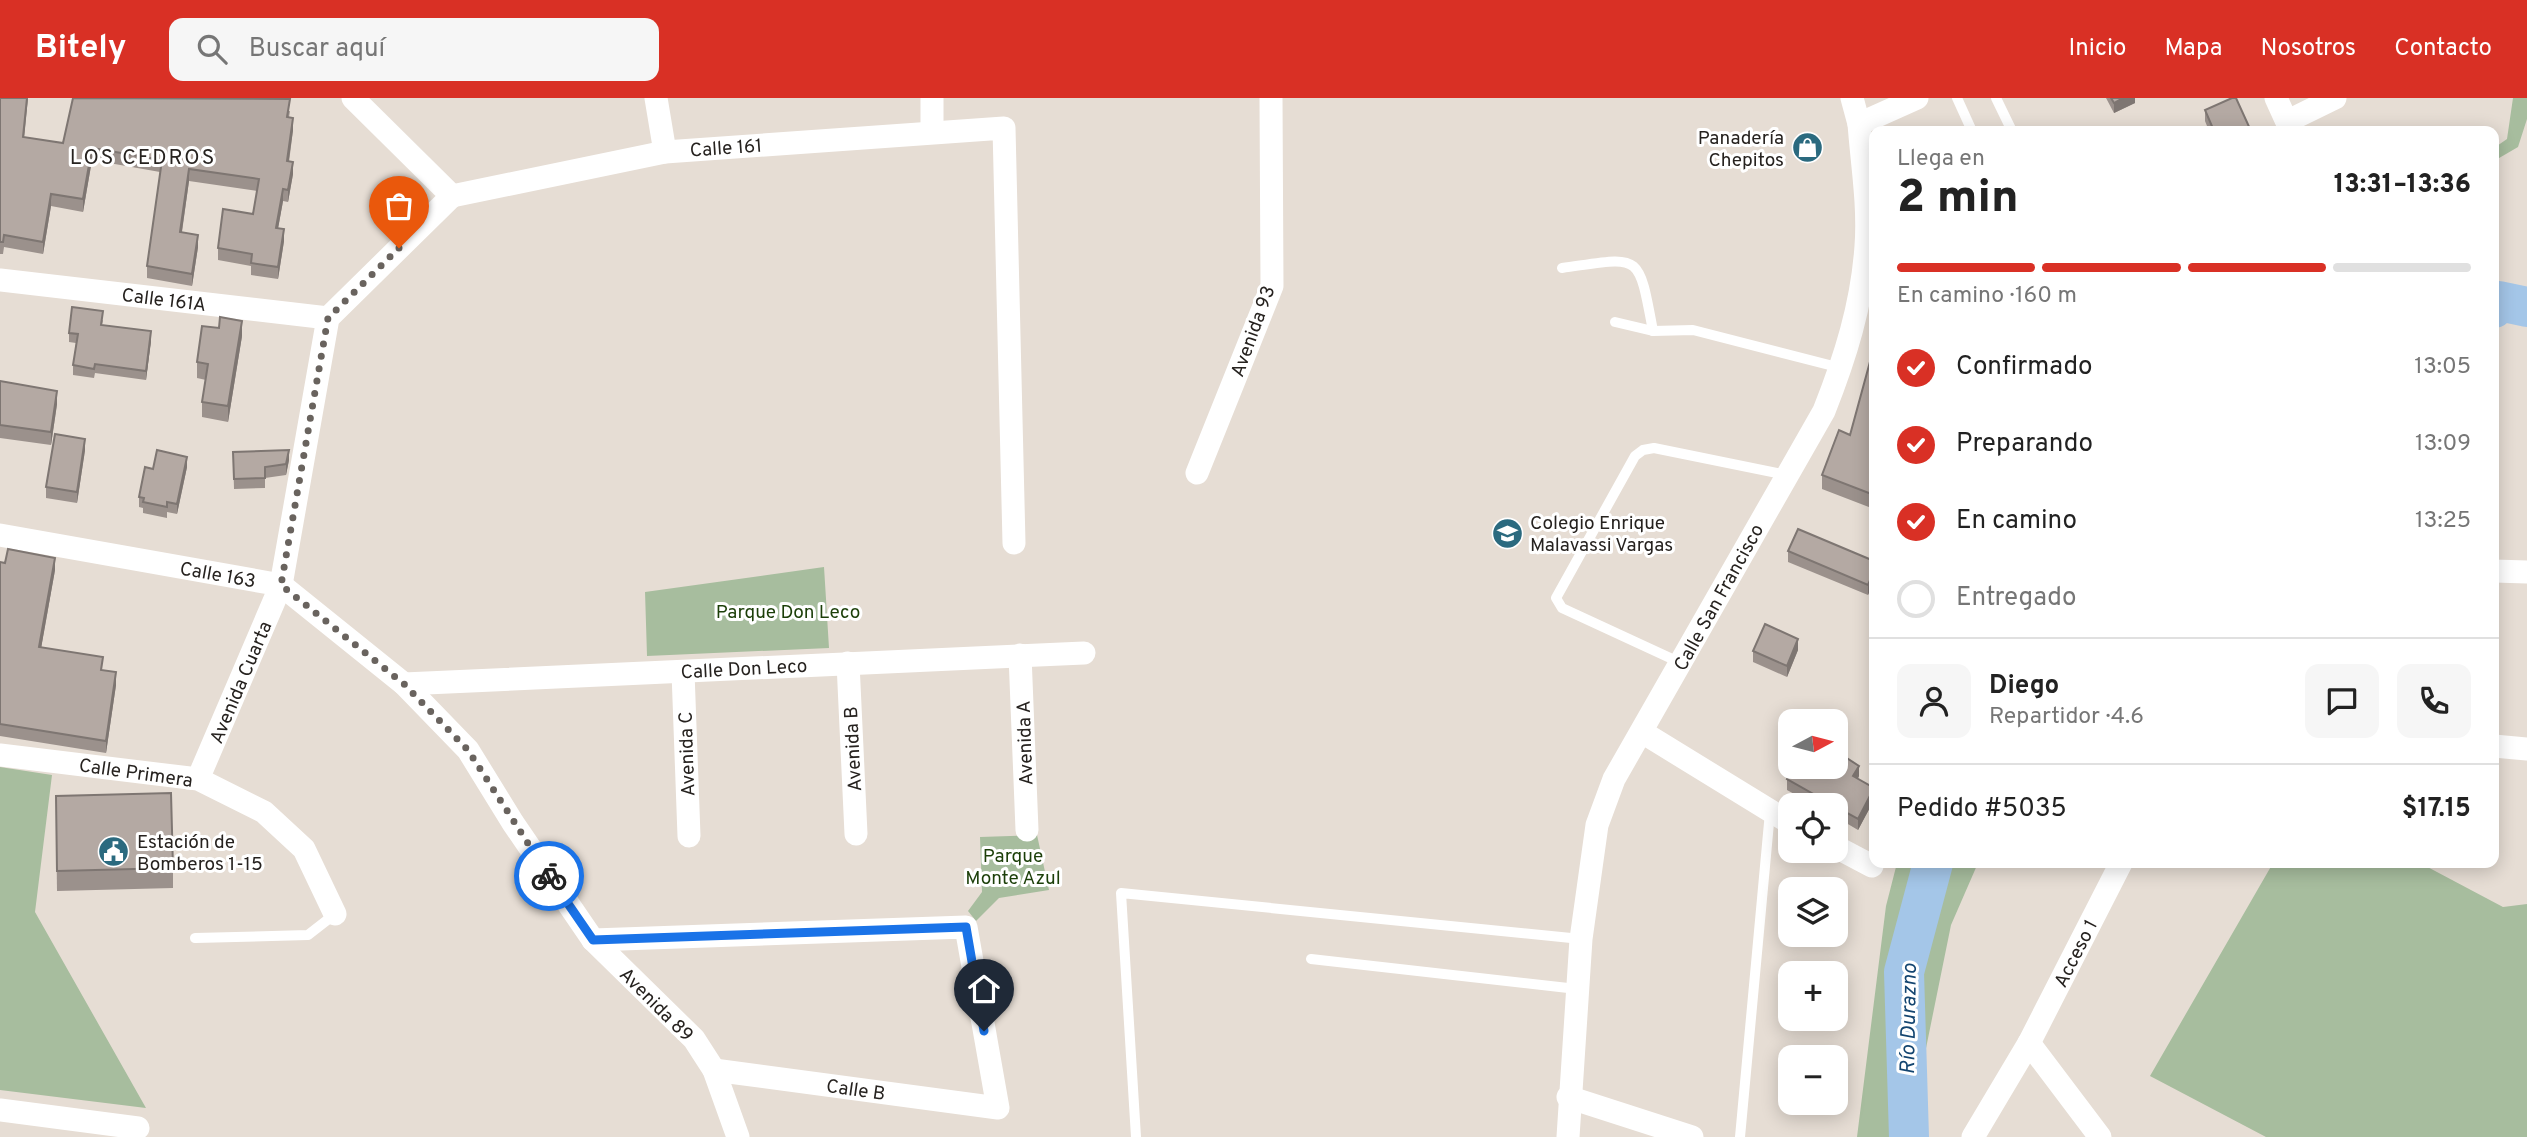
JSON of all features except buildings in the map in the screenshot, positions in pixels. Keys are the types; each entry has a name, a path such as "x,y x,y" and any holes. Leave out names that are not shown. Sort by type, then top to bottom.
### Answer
{"street":[{"path":"328,318 452,196 353,98"},
{"path":"656,98 665,152"},
{"path":"932,98 932,132"},
{"name":"Avenida 93","path":"1197,473 1272,286 1271,98"},
{"name":"Calle San Francisco","path":"1568,1137 1568,1097 1581,939 1597,825 1615,779 1824,411 1854,328 1867,246 1859,124 1852,98"},
{"path":"1859,124 1917,98"},
{"path":"2276,98 2289,126 2335,98"},
{"name":"Calle 161","path":"452,196 665,152 1004,128 1014,543"},
{"name":"Calle 161A","path":"0,280 328,318"},
{"name":"Avenida Cuarta","path":"198,779 281,585 328,318"},
{"name":"Calle 163","path":"0,535 281,585 404,684"},
{"path":"2499,570 2527,572"},
{"name":"Calle Don Leco","path":"404,684 1084,653"},
{"name":"Avenida A","path":"1020,655 1027,830"},
{"name":"Avenida B","path":"848,663 856,834"},
{"name":"Avenida C","path":"683,671 689,836"},
{"name":"Avenida 89","path":"404,684 468,750 513,823 593,940 694,1039 714,1070 738,1137"},
{"path":"1642,732 1778,816"},
{"path":"2499,746 2527,749"},
{"name":"Calle Primera","path":"0,755 198,779 264,812 304,849 335,914"},
{"path":"1848,853 1869,864"},
{"name":"Acceso 1","path":"1973,1137 2029,1043 2118,868"},
{"name":"Calle B","path":"593,940 966,927 998,1108 714,1070"},
{"path":"2029,1043 2100,1137"},
{"path":"1568,1097 1692,1137"},
{"path":"0,1111 138,1128"}],"lane":[{"path":"1957,98 1970,126"},
{"path":"1996,98 2010,126"},
{"path":"1562,268 1619,260 1635,265 1644,278 1653,331"},
{"path":"1615,322 1653,331 1693,331 1841,368"},
{"path":"1681,663 1558,604 1556,598 1628,468 1635,456 1643,450 1654,448 1787,474"},
{"path":"1741,1137 1778,833"},
{"path":"1136,1137 1121,893 1581,939"},
{"path":"195,938 308,935 335,914"},
{"path":"1311,959 1577,989"}],"green space":[{"path":"2513,98 2527,98 2527,119 2518,147 2499,158 2499,145 2507,139"},
{"name":"Parque Don Leco","path":"824,567 829,648 647,656 645,592"},
{"path":"0,767 52,775 35,912 146,1108 0,1090"},
{"name":"Parque Monte Azul","path":"1037,835 1049,890 999,898 976,921 968,911 982,892 980,837"},
{"path":"1896,868 1976,868 1951,925 1923,1063 1924,1137 1857,1137 1886,906"},
{"path":"2270,868 2429,868 2503,907 2527,904 2527,1137 2266,1137 2150,1076"}],"waterway":[{"name":"Río Durazno","path":"2499,301 2527,307"},
{"name":"Río Durazno","path":"1909,1137 1904,972 1932,868"}],"way so far":[{"path":"399,248 328,318 281,585 404,684 468,750 549,876"}],"place":[{"name":"Panadería Chepitos","path":"1807,148"},
{"name":"Colegio Enrique Malavassi Vargas","path":"1507,533"},
{"name":"Estación de Bomberos 1-15","path":"114,852"}],"district":[{"name":"LOS CEDROS","path":"143,157"}],"route":[{"path":"549,876 593,940 966,927 984,1031"}]}
